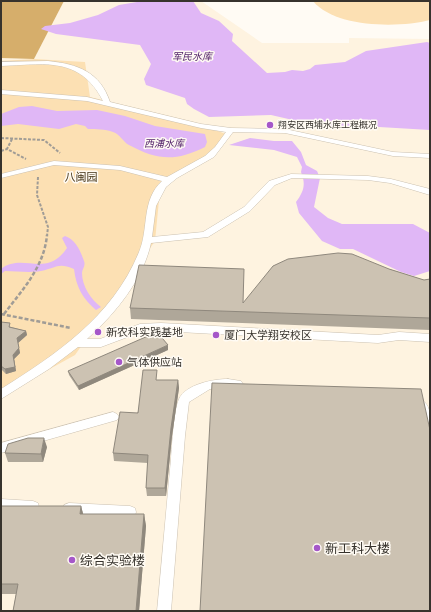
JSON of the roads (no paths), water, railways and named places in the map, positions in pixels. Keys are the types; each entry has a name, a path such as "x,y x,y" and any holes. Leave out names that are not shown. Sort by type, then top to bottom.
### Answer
{"lane":[{"path":"1,64 58,63 74,66 93,79 102,90 107,102"},
{"path":"1,92 87,99 107,102 178,122 231,130 286,131 393,154 430,156"},
{"path":"1,395 88,335 121,294 134,273 148,240 153,199 167,180 209,158 231,130"},
{"path":"1,176 54,163 120,168 167,180"},
{"path":"148,240 205,235 247,209 272,183 291,176 368,178 391,181 430,192"},
{"path":"78,343 101,343 140,328 161,327 378,338 399,336 430,338"},
{"path":"164,611 179,436 184,400 199,388 215,383 246,385"},
{"path":"406,396 423,407 430,419"},
{"path":"1,448 113,417"},
{"path":"1,505 130,512"}],"water":[{"name":"军民水库","path":"143,1 193,1 201,13 219,21 233,34 232,41 267,73 292,70 303,71 310,69 315,65 345,62 366,51 427,42 430,43 430,130 379,127 355,130 338,126 319,126 271,115 209,117 187,104 185,98 146,85 144,79 151,64 140,45 56,34 41,29 45,26 70,23 98,15 119,5"},
{"name":"西浦水库","path":"32,106 57,111 97,110 125,116 155,126 205,134 207,142 205,147 194,152 175,157 166,157 148,154 139,150 127,144 118,134 113,132 88,129 85,126 76,124 59,129 18,124 1,126 1,114 19,107"},
{"path":"250,138 274,141 292,141 301,152 306,165 317,171 320,178 314,207 328,218 342,224 413,224 430,233 430,271 414,276 401,272 353,249 340,249 322,241 299,213 296,202 301,194 304,184 301,172 302,167 297,157 274,150 229,145"},
{"path":"65,236 75,243 81,253 84,263 82,278 85,288 91,297 101,307 96,310 87,301 78,287 74,269 69,267 57,266 37,272 5,271 1,274 1,269 9,264 43,264 51,262 59,257 67,248 62,238"}],"place":[{"name":"翔安区西埔水库工程概况","path":"270,125"},
{"name":"新农科实践基地","path":"98,332"},
{"name":"厦门大学翔安校区","path":"216,335"},
{"name":"气体供应站","path":"119,362"},
{"name":"新工科大楼","path":"317,548"},
{"name":"综合实验楼","path":"72,560"}],"park label":[{"name":"八闽园","path":"81,177"}]}
